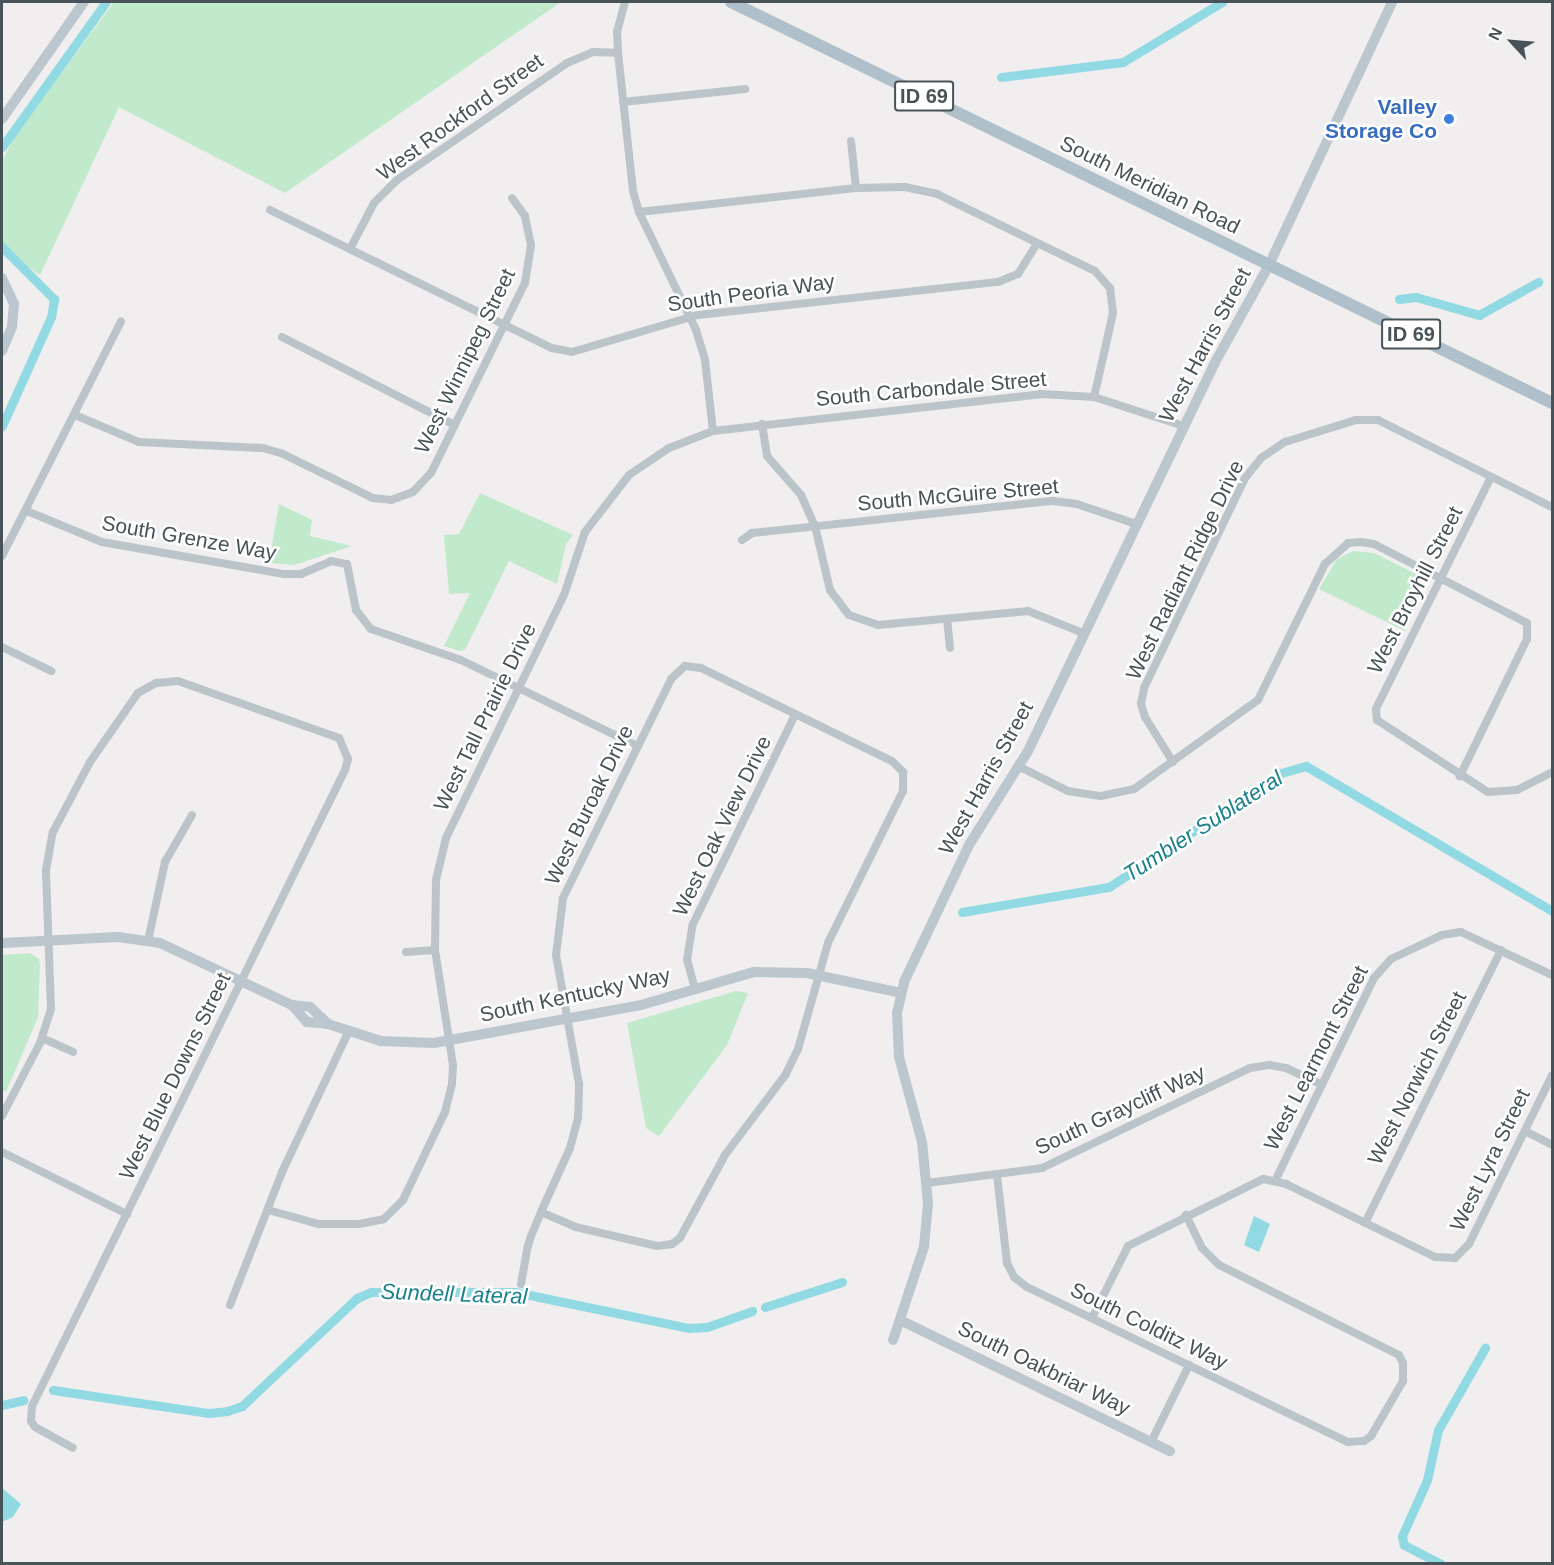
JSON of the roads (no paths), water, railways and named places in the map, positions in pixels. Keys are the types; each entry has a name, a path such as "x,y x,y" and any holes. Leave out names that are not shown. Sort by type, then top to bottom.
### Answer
{"main road":[{"name":"South Meridian Road","path":"730,2 1552,403"}],"street":[{"path":"2,119 84,2"},
{"path":"625,2 617,31 618,53 639,212 689,317 705,360 713,431"},
{"name":"West Harris Street","path":"893,1340 902,1320 924,1247 927,1183 922,1142 899,1057 897,1013 901,993 969,845 1020,767 1184,426 1269,265 1392,2"},
{"name":"West Rockford Street","path":"350,249 374,202 397,180 567,63 593,52 618,53"},
{"path":"623,102 745,89"},
{"path":"850,141 856,188"},
{"path":"639,212 856,188 905,187 937,194 1095,271 1110,288 1113,313 1094,397"},
{"name":"West Winnipeg Street","path":"75,415 139,442 263,448 281,453 373,498 405,495 426,481 504,324 530,264 525,216 512,198"},
{"name":"South Peoria Way","path":"270,210 552,348 572,352 689,317 998,282 1025,266 1037,243"},
{"path":"2,278 14,304 12,327 2,351"},
{"path":"2,556 27,511 121,321"},
{"path":"282,337 455,425"},
{"name":"South Carbondale Street","path":"713,431 762,423 1041,394 1094,397 1184,426"},
{"name":"West Radiant Ridge Drive","path":"1173,762 1145,717 1141,704 1144,688 1245,478 1261,458 1285,442 1356,420 1377,420 1491,477"},
{"path":"762,423 767,456 801,495 815,526 830,590 849,615 878,625 1028,611 1083,633"},
{"name":"West Tall Prairie Drive","path":"268,1210 318,1224 359,1224 384,1219 403,1200 445,1112 453,1065 435,950 436,880 446,838 564,596 577,548 600,508 648,460 713,431"},
{"path":"1491,477 1552,507"},
{"name":"West Broyhill Street","path":"1460,776 1377,720 1376,708 1491,477"},
{"name":"South McGuire Street","path":"742,540 752,533 1053,501 1077,504 1136,524"},
{"name":"South Grenze Way","path":"27,511 102,542 284,574 301,574 331,561 347,564 356,610 371,629 461,660 518,688"},
{"path":"1020,767 1068,791 1101,796 1134,789 1258,700 1324,564 1348,543 1374,544 1527,623 1527,639 1460,776 1488,792 1506,793 1552,772"},
{"path":"946,619 950,648"},
{"path":"2,647 51,671"},
{"name":"West Buroak Drive","path":"521,1284 525,1255 570,1148 578,1118 579,1084 556,955 563,898 671,679 685,666 701,668 795,715"},
{"name":"West Blue Downs Street","path":"49,940 46,870 53,832 90,762 131,702 147,687 178,681 329,732 345,746 345,770 32,1406 31,1421 42,1432 74,1448"},
{"path":"518,688 637,746"},
{"path":"542,1212 586,1230 657,1246 672,1244 683,1234 725,1155 786,1074 807,1025 817,975 828,943 903,791 903,772 892,761 795,715"},
{"name":"West Oak View Drive","path":"695,989 687,960 693,924 795,715"},
{"path":"148,941 165,862 192,815"},
{"name":"West Learmont Street","path":"1275,1181 1380,968 1442,935 1461,932 1501,950"},
{"name":"South Kentucky Way","path":"2,943 118,937 148,941 180,950 292,1005 310,1007 328,1024 381,1041 449,1042 641,1005 754,972 817,975 901,993"},
{"path":"2,1116 42,1038 52,999 49,940"},
{"path":"406,952 435,950"},
{"path":"1501,950 1552,975"},
{"name":"West Norwich Street","path":"1365,1223 1501,950"},
{"path":"230,1305 282,1172 349,1032"},
{"path":"42,1038 73,1052"},
{"name":"South Graycliff Way","path":"927,1183 1042,1168 1066,1159 1250,1068 1270,1065 1286,1068 1322,1085"},
{"name":"West Lyra Street","path":"1365,1223 1435,1257 1455,1258 1469,1244 1552,1075"},
{"path":"1525,1131 1552,1145"},
{"path":"2,1152 127,1214"},
{"name":"South Colditz Way","path":"997,1175 1007,1263 1014,1277 1027,1287 1348,1442 1364,1441 1377,1431 1402,1381 1403,1363 1392,1349 1219,1266 1202,1248 1186,1215"},
{"path":"1092,1318 1128,1246 1249,1183 1275,1181 1365,1223"},
{"name":"South Oakbriar Way","path":"902,1320 1170,1451"},
{"path":"1151,1442 1190,1365"}],"water":[{"path":"1254,1216 1270,1224 1259,1252 1244,1245"},
{"path":"2,1488 21,1504 13,1517 2,1522"}],"waterway":[{"path":"2,147 106,2"},
{"path":"1001,77 1123,62 1222,2"},
{"path":"2,247 54,299 51,317 2,426"},
{"path":"1399,299 1416,297 1479,315 1538,282"},
{"name":"Tumbler Sublateral","path":"962,912 1109,887 1281,773 1306,766 1552,911"},
{"name":"Sundell Lateral","path":"765,1307 842,1282"},
{"name":"Sundell Lateral","path":"53,1390 209,1413 227,1411 242,1406 357,1298 371,1292 515,1292 689,1328 707,1327 752,1311"},
{"name":"Sundell Lateral","path":"1441,1564 1404,1545 1402,1536 1427,1480 1438,1430 1485,1348"},
{"name":"Sundell Lateral","path":"2,1405 23,1400"}],"place":[{"name":"Valley Storage Co","path":"1449,119"}]}
